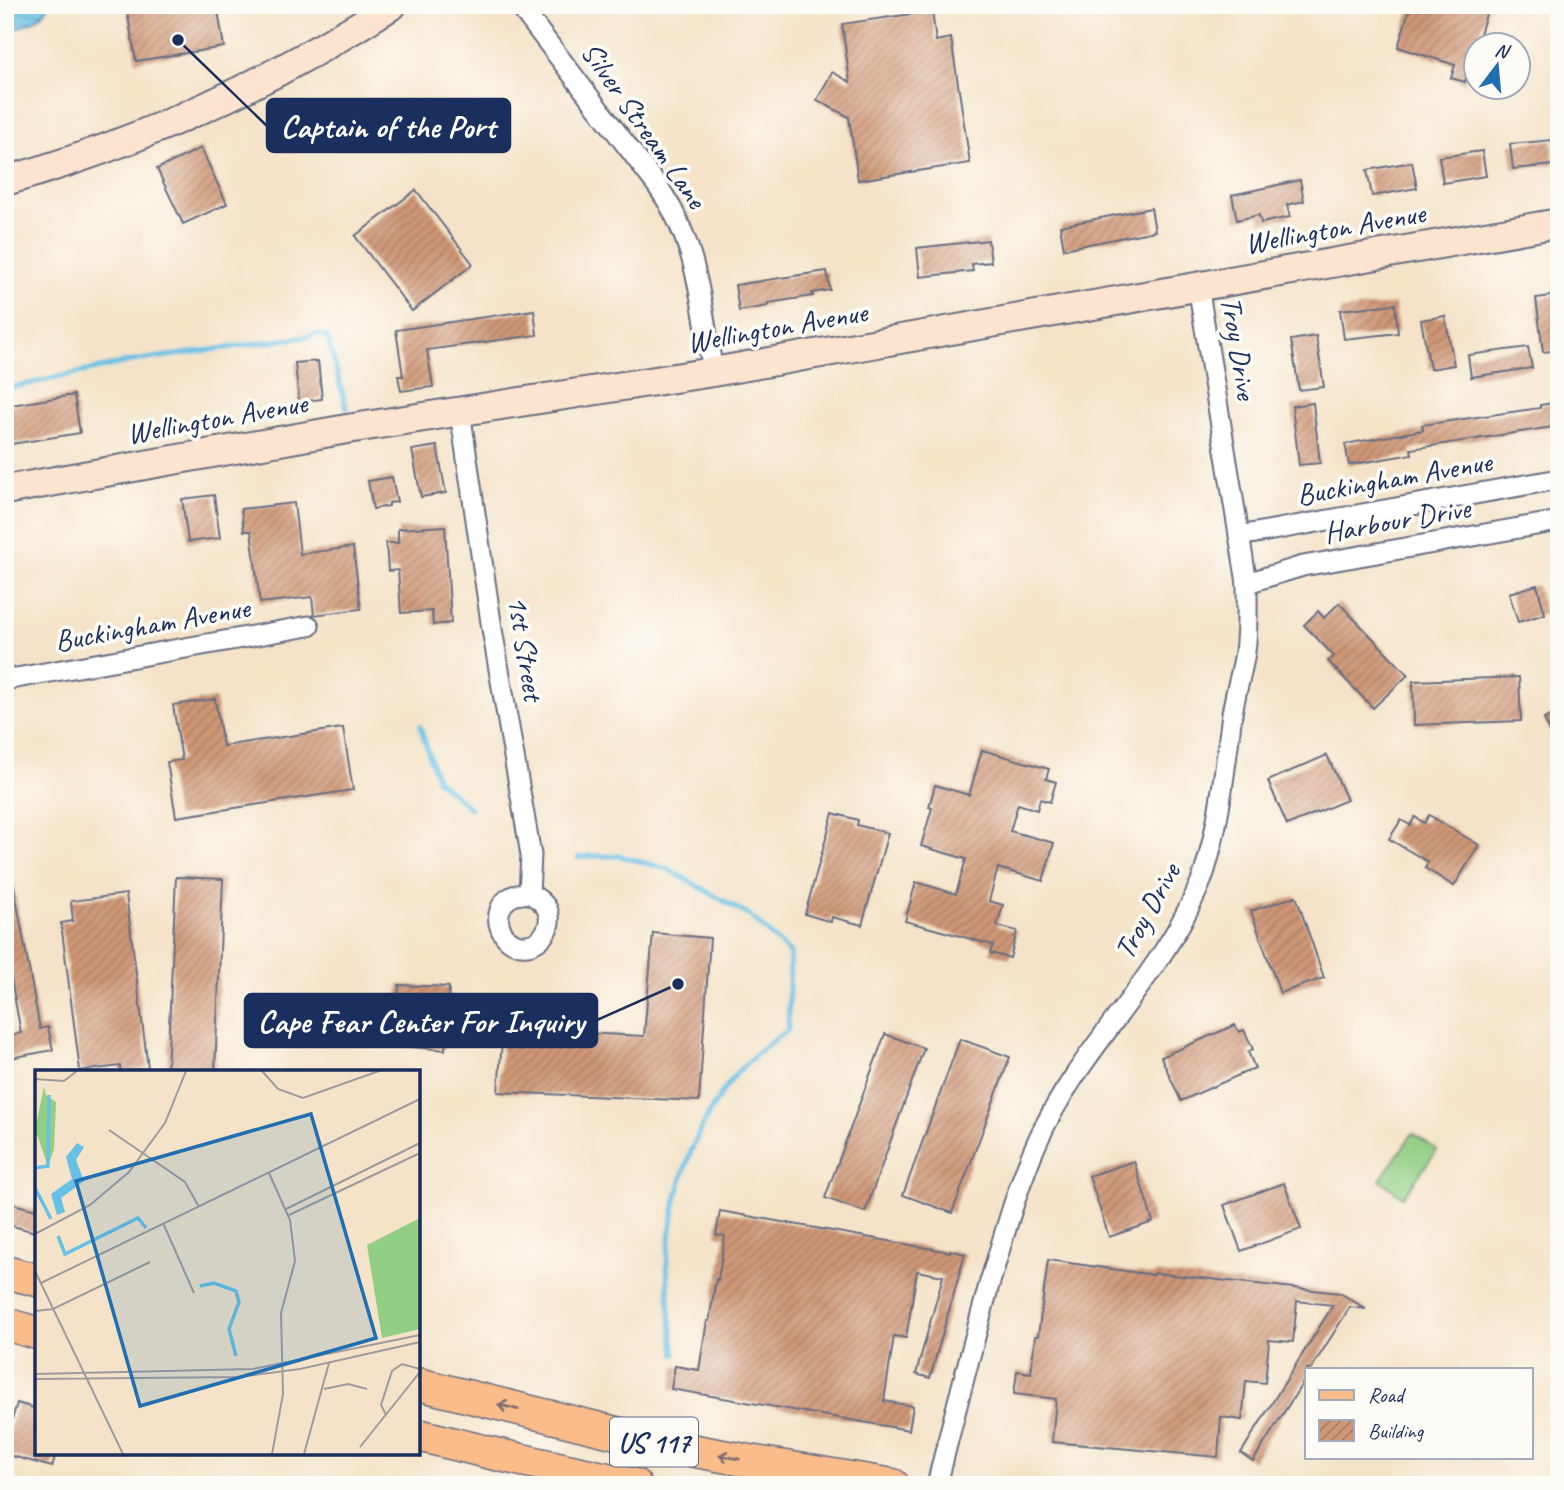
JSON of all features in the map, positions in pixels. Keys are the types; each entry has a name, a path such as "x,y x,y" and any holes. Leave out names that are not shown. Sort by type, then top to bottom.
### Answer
{"main road":[{"path":"5,1272 35,1280"},
{"path":"5,1324 35,1332"},
{"name":"US 117","path":"420,1384 669,1446 893,1485"},
{"name":"US 117","path":"420,1435 635,1485"}],"street":[{"path":"5,181 116,145 188,116 306,57 392,5"},
{"name":"Silver Stream Lane","path":"519,5 667,198 681,224 694,263 713,372"},
{"name":"Wellington Avenue","path":"5,490 252,445 713,372 1559,223"},
{"name":"Troy Drive","path":"937,1485 959,1392 1009,1216 1027,1167 1040,1137 1077,1074 1177,929 1204,873 1218,816 1233,711 1245,652 1247,583 1198,286"},
{"name":"1st Street","path":"460,411 492,629 531,855 530,893"},
{"name":"Buckingham Avenue","path":"1239,536 1559,479"},
{"name":"Harbour Drive","path":"1247,583 1303,566 1559,521"},
{"name":"Buckingham Avenue","path":"5,680 309,626"}],"green space":[{"path":"1413,1133 1437,1150 1403,1197 1380,1180"}],"water":[{"path":"5,5 49,5 36,19 5,33"}],"building":[{"path":"126,5 217,5 224,47 136,61"},
{"path":"1411,5 1489,5 1481,32 1462,32 1462,81 1451,78 1455,65 1398,47"},
{"path":"932,11 936,41 951,38 970,163 858,180 849,117 817,100 832,72 850,82 842,24"},
{"path":"1552,140 1554,165 1513,169 1510,144"},
{"path":"201,148 227,204 183,224 157,169"},
{"path":"1482,151 1486,176 1443,183 1439,157"},
{"path":"1412,162 1417,188 1372,196 1367,170"},
{"path":"1300,180 1304,201 1287,205 1290,217 1261,223 1259,215 1237,220 1232,195"},
{"path":"416,190 473,264 412,311 355,236"},
{"path":"1151,208 1155,231 1064,249 1060,226"},
{"path":"988,240 991,262 972,264 973,271 920,277 917,248"},
{"path":"827,271 830,290 739,311 735,285"},
{"path":"1559,295 1559,350 1543,352 1536,298"},
{"path":"1395,304 1398,333 1344,339 1340,310"},
{"path":"534,310 537,335 427,350 433,387 401,391 398,376 403,376 396,330"},
{"path":"1445,316 1454,365 1430,369 1421,320"},
{"path":"1316,336 1324,387 1299,390 1291,340"},
{"path":"1528,347 1532,368 1471,377 1468,355"},
{"path":"318,361 322,399 299,402 295,363"},
{"path":"74,395 80,433 5,445 5,406"},
{"path":"1559,402 1559,426 1411,449 1412,454 1349,465 1345,444 1423,430 1422,425 1540,408 1540,405"},
{"path":"1313,403 1320,463 1299,465 1292,406"},
{"path":"437,446 446,493 421,497 412,450"},
{"path":"392,477 397,502 373,509 368,481"},
{"path":"214,495 220,538 188,542 182,499"},
{"path":"294,503 300,554 353,547 361,609 314,615 312,597 260,603 251,531 244,531 241,509"},
{"path":"445,526 451,623 433,625 432,611 401,613 398,570 388,571 386,543 398,543 398,529"},
{"path":"1537,585 1545,614 1518,622 1509,593"},
{"path":"1339,603 1408,675 1373,708 1328,661 1334,656 1304,625 1318,611 1324,618"},
{"path":"1519,677 1521,721 1414,725 1413,681"},
{"path":"215,699 223,746 343,728 353,790 176,817 167,762 182,760 173,705"},
{"path":"1559,712 1559,751 1544,719"},
{"path":"982,750 1049,769 1046,779 1056,782 1050,802 1040,799 1037,810 1018,804 1010,831 1054,843 1043,881 998,868 989,901 1003,905 997,926 1017,931 1010,958 990,953 993,945 905,921 916,882 956,894 966,859 921,846 932,808 929,807 935,785 969,795"},
{"path":"1327,755 1347,800 1287,825 1268,781"},
{"path":"833,813 858,820 857,825 888,833 862,925 832,917 831,922 805,914"},
{"path":"1429,815 1479,845 1454,886 1425,868 1428,862 1389,839 1401,820 1410,825 1415,817 1424,823"},
{"path":"12,876 40,1029 48,1027 53,1050 5,1059 5,1036 21,1033 5,946 5,877"},
{"path":"176,877 223,879 215,1070 167,1070"},
{"path":"126,894 148,1068 121,1070 120,1066 80,1070 61,923 73,921 71,901"},
{"path":"1296,896 1324,978 1280,993 1251,911"},
{"path":"653,933 710,938 699,1101 498,1092 503,1029 644,1036"},
{"path":"399,985 449,987 445,1050 403,1046 395,1042"},
{"path":"1235,1025 1239,1032 1244,1030 1253,1049 1248,1052 1255,1068 1181,1101 1161,1057"},
{"path":"885,1034 924,1048 865,1212 825,1198"},
{"path":"960,1039 1010,1057 952,1213 903,1195"},
{"path":"1134,1161 1153,1222 1109,1237 1089,1176"},
{"path":"1284,1183 1301,1229 1241,1251 1224,1205"},
{"path":"5,1202 35,1210 35,1232 5,1224"},
{"path":"720,1211 965,1254 930,1378 916,1374 943,1276 917,1271 906,1338 894,1336 884,1401 913,1406 909,1430 671,1389 675,1366 699,1370 725,1236 716,1235"},
{"path":"1048,1260 1154,1275 1340,1293 1366,1309 1350,1307 1312,1368 1305,1368 1305,1379 1253,1461 1241,1453 1333,1305 1297,1301 1293,1342 1269,1340 1265,1383 1246,1381 1242,1420 1221,1417 1218,1457 1052,1442 1056,1399 1014,1394 1017,1371 1031,1373 1035,1336 1038,1336"},
{"path":"17,1403 35,1408 35,1455 55,1455 52,1467 5,1454 5,1443"}],"waterway":[{"path":"5,389 132,361 316,334 327,336 347,409"},
{"path":"420,726 437,780 470,808"},
{"path":"578,858 620,856 668,869 750,916 790,953 788,1030 767,1045 735,1075 710,1112 683,1172 673,1215 667,1261 675,1355"}],"place":[{"name":"Captain of the Port","path":"178,40"},
{"name":"Cape Fear Center For Inquiry","path":"678,984"}]}
